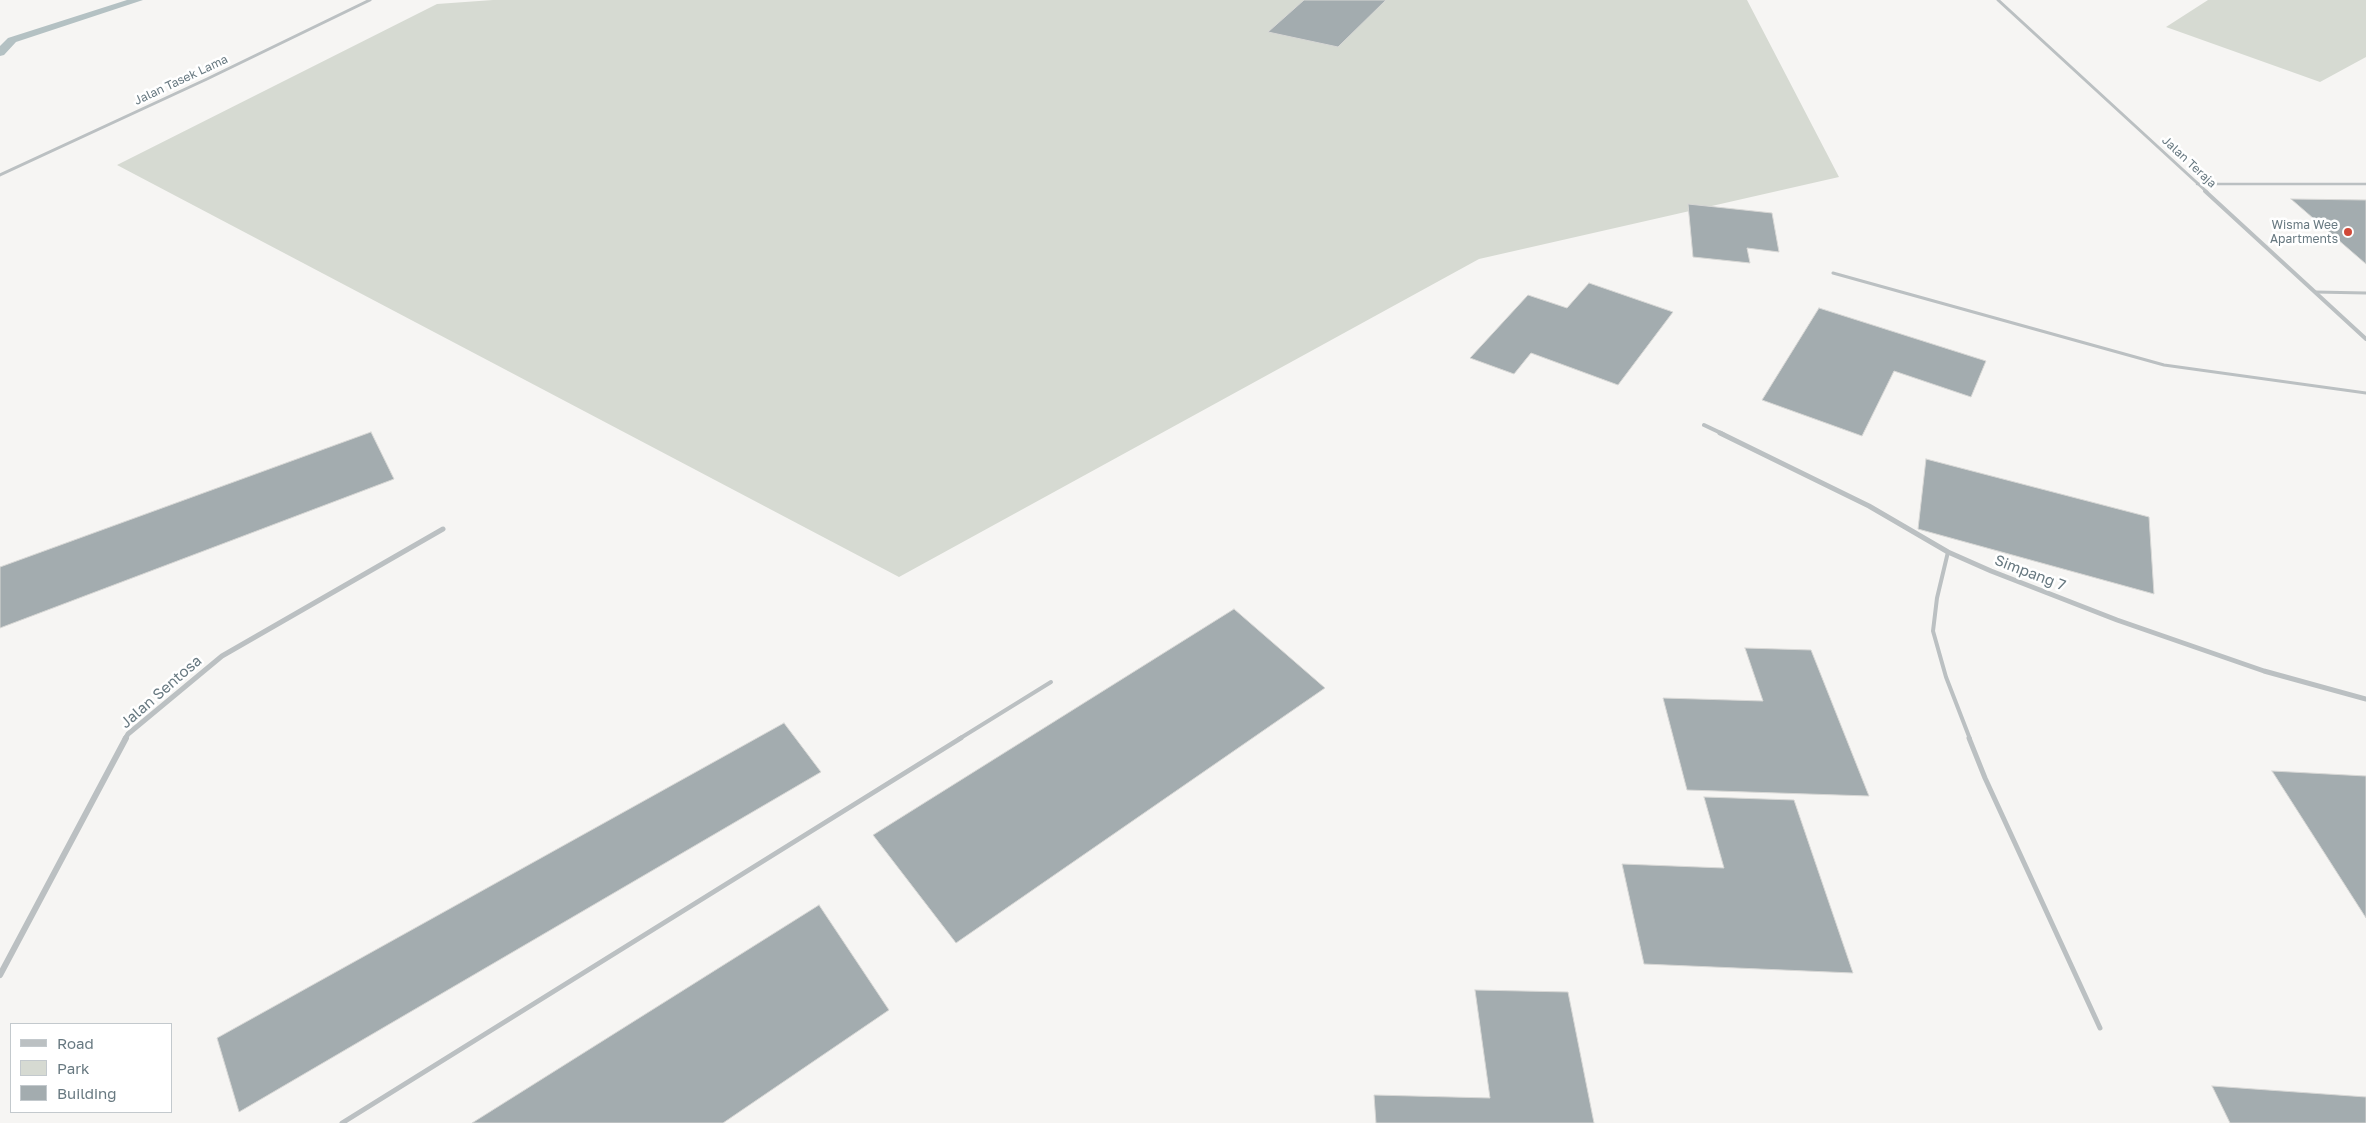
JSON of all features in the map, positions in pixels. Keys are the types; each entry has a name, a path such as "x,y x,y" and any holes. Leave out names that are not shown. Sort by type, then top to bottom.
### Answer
{"street":[{"name":"Jalan Tasek Lama","path":"0,175 198,84 370,0"},
{"name":"Jalan Teraja","path":"1998,0 2366,339"},
{"name":"Simpang 7","path":"1704,425 1868,506 1948,552 1991,571 2126,623 2264,671 2366,699"},
{"name":"Jalan Sentosa","path":"0,975 128,734 222,656 443,529"}],"lane":[{"path":"2198,184 2366,184"},
{"path":"1833,273 2164,365 2366,393"},
{"path":"2315,292 2366,293"},
{"path":"1948,552 1937,598 1933,631 1946,677 1985,778 2100,1028"},
{"path":"342,1123 1051,682"}],"green space":[{"path":"493,0 1747,0 1839,177 1479,259 899,577 117,165 437,4"},
{"path":"2208,0 2366,0 2366,57 2320,82 2166,27"}],"building":[{"path":"1304,0 1386,0 1338,47 1268,32"},
{"name":"Wisma Wee Apartments","path":"2291,199 2366,200 2366,264"},
{"path":"1688,204 1772,213 1779,252 1747,248 1750,263 1693,257"},
{"path":"1589,283 1673,312 1618,385 1531,353 1514,374 1470,358 1528,295 1567,308"},
{"path":"1819,308 1986,361 1971,397 1894,371 1862,436 1762,400"},
{"path":"371,432 394,479 0,628 0,567"},
{"path":"1926,459 2149,517 2154,594 1918,529"},
{"path":"1234,609 1325,688 956,943 873,835"},
{"path":"1745,648 1811,650 1869,796 1687,790 1663,698 1763,701"},
{"path":"784,723 821,772 239,1112 217,1038"},
{"path":"2272,771 2366,776 2366,918"},
{"path":"1704,797 1794,800 1853,973 1644,964 1622,864 1724,868"},
{"path":"819,905 889,1010 723,1123 472,1123"},
{"path":"1475,990 1568,992 1594,1123 1376,1123 1374,1095 1490,1098"},
{"path":"2212,1086 2366,1097 2366,1123 2230,1123"}],"waterway":[{"path":"0,53 12,40 138,0"}],"place":[{"name":"Wisma Wee Apartments","path":"2348,232"}]}
